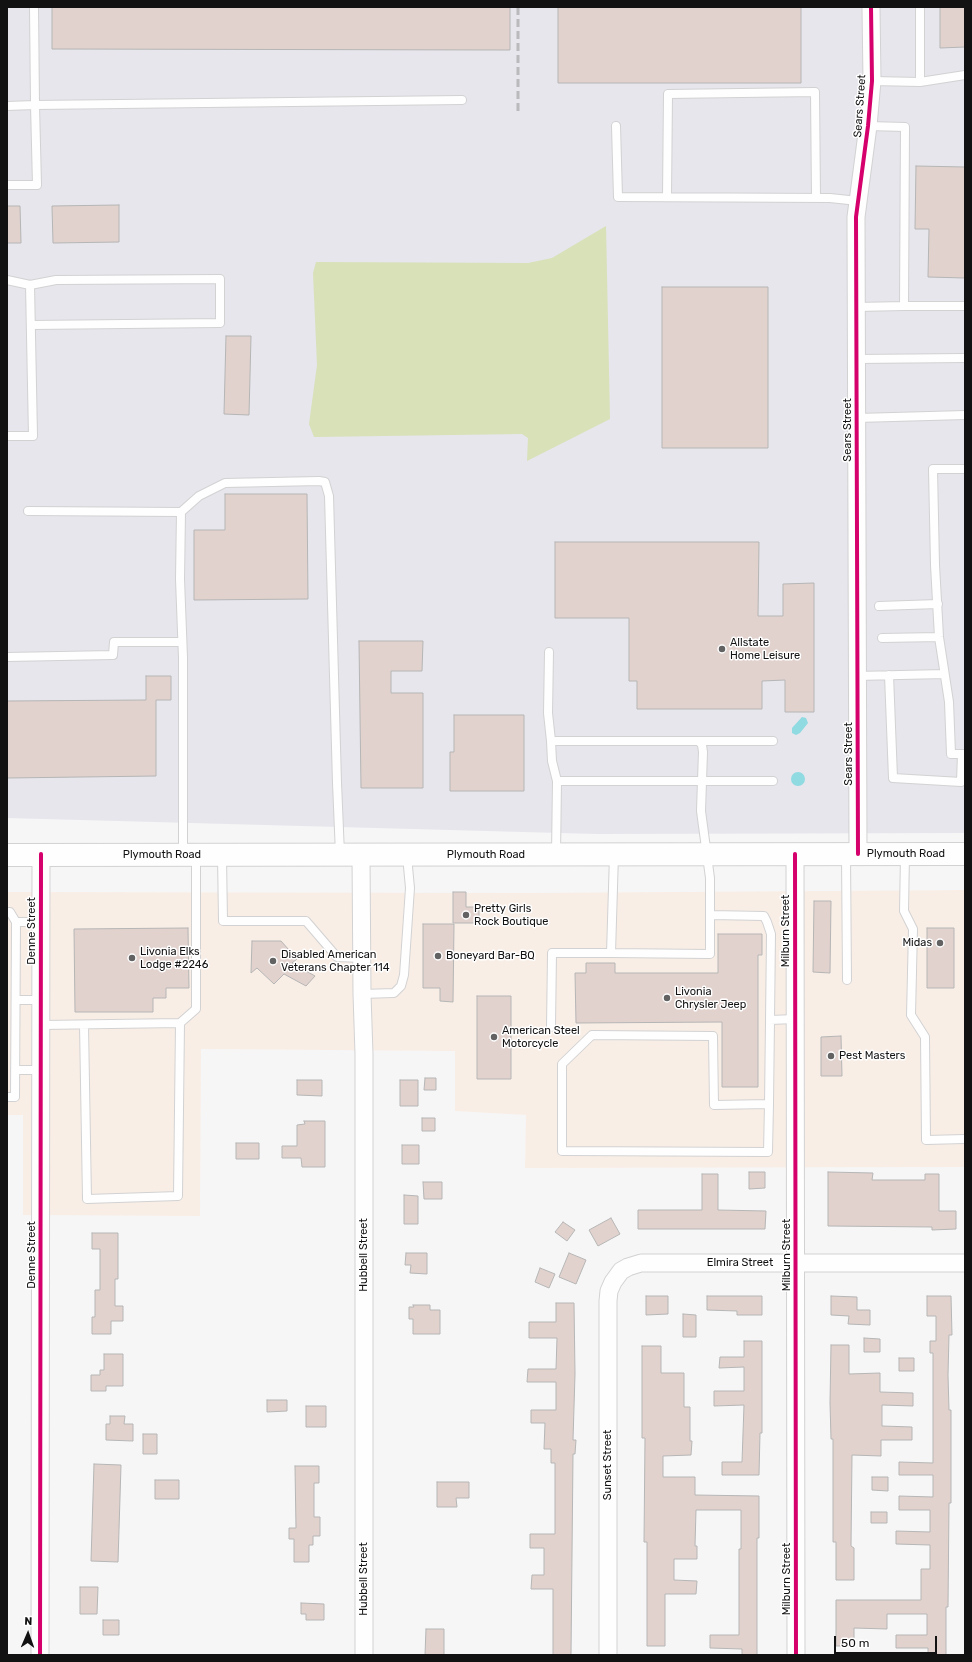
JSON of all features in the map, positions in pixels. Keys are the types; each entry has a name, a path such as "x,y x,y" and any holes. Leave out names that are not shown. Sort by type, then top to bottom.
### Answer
{"main road":[{"name":"Plymouth Road","path":"7,855 965,854"}],"street":[{"name":"Sears Street","path":"852,854 857,676 856,217 868,126 872,81 871,7"},
{"name":"Denne Street","path":"40,1655 42,1070 41,854"},
{"name":"Milburn Street","path":"795,854 796,1655"},
{"name":"Hubbell Street","path":"361,855 364,1054 364,1655"},
{"name":"Elmira Street","path":"616,1277 628,1267 641,1263 965,1263"},
{"name":"Sunset Street","path":"608,1655 608,1302 609,1291 616,1277"}],"lane":[{"path":"7,185 37,185 34,7"},
{"path":"920,7 920,82"},
{"path":"872,81 920,82 965,75"},
{"path":"667,197 668,94 815,92 816,198"},
{"path":"7,106 462,100"},
{"path":"616,126 618,197 816,198 858,201"},
{"path":"868,126 905,127 904,306"},
{"path":"7,280 30,285 56,280 220,279 220,322 31,321"},
{"path":"7,436 33,436 30,285"},
{"path":"856,307 965,306"},
{"path":"856,358 965,358"},
{"path":"857,418 965,415"},
{"path":"889,675 893,778 961,782 963,754 951,754 949,702 939,637 933,469 965,469"},
{"path":"28,511 181,512 199,496 225,483 325,482 329,496 340,855"},
{"path":"42,1025 180,1023 196,1009 180,579 181,512"},
{"path":"879,606 938,604"},
{"path":"882,638 939,637"},
{"path":"7,657 113,655 114,642 182,642"},
{"path":"549,652 548,712 552,761 557,781 556,855"},
{"path":"857,676 944,674"},
{"path":"551,741 773,742"},
{"path":"551,1027 552,953 710,954 710,878 701,811 703,752 702,745 699,741"},
{"path":"557,781 773,781"},
{"path":"611,953 614,854"},
{"path":"846,980 852,854"},
{"path":"905,854 904,911 913,929 911,1015 925,1037 926,1140 965,1139"},
{"path":"222,855 223,921 306,921 337,957 362,958"},
{"path":"362,994 394,993 401,986 404,976 410,888 407,855"},
{"path":"7,912 10,912 16,922 15,1097 7,1097"},
{"path":"711,915 764,916 771,934 769,1104 768,1152 562,1151 562,1064 592,1034 713,1036 714,1105 769,1104"},
{"path":"16,922 41,922"},
{"path":"16,1000 41,1000"},
{"path":"770,1020 795,1019"},
{"path":"84,1025 87,1199 178,1196 180,1023"},
{"path":"15,1070 42,1070"}],"shaded area":[{"path":"7,7 965,7 965,833 597,834 7,818"},
{"path":"965,890 965,1167 525,1168 526,1115 455,1111 455,1051 201,1049 200,1216 23,1215 23,1115 7,1115 7,892 526,893"}],"green space":[{"path":"606,226 610,419 527,461 528,438 522,434 314,437 309,424 317,365 313,273 316,262 528,263 552,258"}],"water":[{"path":"802,717 806,718 808,723 800,733 796,735 792,733 792,728"},
{"path":"795,772 801,772 805,776 805,782 801,786 795,786 791,782 791,776"}],"building":[{"path":"52,7 510,7 510,50 52,49"},
{"path":"558,7 801,7 801,83 558,83"},
{"path":"940,7 965,7 965,47 940,48"},
{"path":"916,166 965,167 965,278 928,277 929,229 915,229"},
{"path":"119,205 119,242 53,243 52,206"},
{"path":"7,206 20,206 21,243 7,243"},
{"path":"662,287 768,287 768,448 662,448"},
{"path":"226,336 251,336 249,415 224,414"},
{"path":"225,494 307,494 308,599 194,600 194,530 225,530"},
{"name":"Allstate Home Leisure","path":"555,542 759,542 758,616 783,616 783,584 814,583 814,712 785,712 785,680 762,681 762,709 637,709 637,681 629,681 629,618 555,618"},
{"path":"359,641 423,641 422,671 391,671 391,693 423,693 423,788 361,788"},
{"path":"146,676 171,676 171,700 156,700 156,776 7,778 7,701 146,700"},
{"path":"454,715 524,715 524,791 450,791 450,752 454,752"},
{"name":"Pretty Girls Rock Boutique","path":"453,892 466,892 466,907 479,907 479,923 453,923"},
{"path":"814,901 831,901 830,973 813,972"},
{"name":"Boneyard Bar-BQ","path":"423,924 454,924 453,1002 440,1001 440,988 423,988"},
{"name":"Livonia Elks Lodge #2246","path":"188,928 189,988 166,988 166,998 153,998 153,1012 75,1012 74,929"},
{"name":"Midas","path":"927,928 954,928 954,988 927,988"},
{"name":"Livonia Chrysler Jeep","path":"718,934 762,934 762,955 758,955 758,1087 722,1087 722,1022 576,1023 575,973 586,973 586,963 615,963 615,973 718,973"},
{"name":"Disabled American Veterans Chapter 114","path":"252,941 281,941 297,959 292,963 315,976 306,986 284,974 274,984 257,968 251,973"},
{"name":"American Steel Motorcycle","path":"477,996 511,996 511,1079 477,1079"},
{"name":"Pest Masters","path":"841,1036 842,1076 821,1076 821,1037"},
{"path":"425,1078 436,1078 436,1090 424,1090"},
{"path":"297,1080 322,1080 322,1096 297,1095"},
{"path":"400,1080 418,1080 418,1106 400,1106"},
{"path":"422,1118 435,1118 435,1131 422,1131"},
{"path":"304,1121 325,1121 325,1167 302,1167 301,1158 282,1158 282,1146 297,1146 297,1125 305,1124"},
{"path":"236,1143 259,1143 259,1159 236,1159"},
{"path":"402,1145 419,1145 419,1164 402,1164"},
{"path":"749,1172 765,1172 765,1188 749,1189"},
{"path":"828,1172 873,1173 872,1180 925,1180 925,1174 939,1174 939,1211 956,1211 956,1229 932,1230 932,1227 828,1226"},
{"path":"702,1174 718,1174 718,1210 766,1211 765,1229 638,1229 638,1210 702,1210"},
{"path":"423,1182 442,1182 442,1199 424,1199"},
{"path":"404,1195 418,1196 418,1224 404,1224"},
{"path":"611,1218 620,1234 598,1246 589,1230"},
{"path":"563,1222 575,1230 567,1241 555,1232"},
{"path":"92,1233 118,1233 118,1279 115,1279 115,1306 123,1306 123,1321 111,1321 111,1334 92,1334 92,1317 95,1317 95,1290 100,1290 100,1249 92,1249"},
{"path":"406,1253 427,1253 427,1274 410,1273 411,1265 405,1265"},
{"path":"569,1253 586,1260 576,1284 559,1277"},
{"path":"540,1268 555,1274 549,1288 535,1282"},
{"path":"646,1296 668,1296 668,1314 646,1315"},
{"path":"707,1296 762,1296 762,1315 737,1315 737,1311 707,1310"},
{"path":"831,1296 857,1297 857,1310 870,1310 870,1325 848,1324 849,1316 831,1315"},
{"path":"927,1296 951,1296 952,1335 949,1335 948,1375 949,1410 951,1410 951,1503 949,1503 946,1655 928,1655 928,1648 896,1648 896,1635 927,1635 927,1614 887,1614 887,1629 854,1628 854,1646 836,1646 836,1600 921,1600 921,1569 930,1569 930,1545 896,1544 896,1531 930,1532 930,1510 899,1510 899,1496 933,1497 933,1475 899,1475 899,1462 933,1463 933,1353 930,1353 930,1341 936,1341 936,1316 927,1316"},
{"path":"556,1303 574,1303 575,1374 573,1440 576,1440 575,1454 573,1454 571,1655 553,1655 553,1589 531,1589 532,1575 544,1575 544,1548 530,1548 530,1534 555,1534 555,1463 551,1463 551,1449 544,1449 545,1423 531,1423 531,1410 556,1410 556,1382 527,1382 528,1369 556,1369 557,1338 529,1338 529,1322 556,1322"},
{"path":"413,1305 430,1305 430,1310 440,1310 440,1334 413,1334 413,1319 409,1319 409,1307 414,1307"},
{"path":"683,1314 696,1315 696,1337 683,1337"},
{"path":"864,1338 880,1339 880,1352 864,1352"},
{"path":"744,1341 762,1341 762,1433 760,1433 759,1475 722,1475 722,1462 742,1462 744,1405 714,1406 714,1391 744,1391 744,1367 719,1368 720,1357 744,1357"},
{"path":"831,1345 849,1345 849,1374 880,1373 880,1392 913,1393 913,1406 882,1405 882,1426 912,1427 912,1440 881,1440 881,1456 852,1455 851,1546 854,1548 854,1580 836,1580 836,1542 833,1542 833,1439 831,1439 830,1403"},
{"path":"642,1346 661,1346 661,1373 684,1373 684,1407 690,1407 690,1441 692,1441 691,1455 663,1456 663,1477 695,1477 695,1495 759,1496 759,1538 757,1538 757,1655 742,1655 742,1649 710,1648 710,1635 739,1635 739,1549 741,1549 741,1510 696,1510 695,1546 697,1546 697,1559 674,1559 674,1580 697,1581 696,1594 665,1594 665,1646 647,1646 647,1542 644,1542 645,1438 642,1438"},
{"path":"104,1354 123,1354 123,1386 106,1386 106,1391 91,1391 91,1375 100,1375 100,1370 104,1370"},
{"path":"899,1358 914,1358 914,1371 899,1371"},
{"path":"267,1400 287,1400 287,1411 267,1412"},
{"path":"306,1406 326,1406 326,1427 306,1427"},
{"path":"110,1416 125,1416 124,1424 133,1424 133,1441 106,1440 106,1424 110,1424"},
{"path":"143,1434 157,1434 157,1454 143,1454"},
{"path":"94,1464 121,1465 118,1562 91,1561"},
{"path":"295,1466 319,1466 319,1483 314,1483 314,1517 320,1517 320,1536 313,1536 313,1545 309,1545 309,1562 294,1562 294,1539 289,1539 289,1528 296,1528"},
{"path":"872,1477 888,1477 888,1491 872,1490"},
{"path":"155,1480 179,1480 179,1499 155,1499"},
{"path":"437,1482 469,1482 469,1498 456,1498 457,1507 437,1507"},
{"path":"871,1512 887,1512 887,1523 871,1523"},
{"path":"80,1587 98,1587 97,1614 80,1614"},
{"path":"301,1603 324,1604 324,1620 306,1620 306,1614 301,1614"},
{"path":"103,1620 119,1620 119,1635 103,1635"},
{"path":"426,1629 444,1629 444,1655 425,1655"}],"railway":[{"path":"518,7 518,114"}],"cycle path":[{"path":"858,854 856,217 868,126 872,81 871,7"},
{"path":"40,1655 41,854"},
{"path":"795,854 796,1655"}],"place":[{"name":"Allstate Home Leisure","path":"722,649"},
{"name":"Pretty Girls Rock Boutique","path":"466,915"},
{"name":"Midas","path":"940,943"},
{"name":"Boneyard Bar-BQ","path":"438,956"},
{"name":"Livonia Elks Lodge #2246","path":"132,958"},
{"name":"Disabled American Veterans Chapter 114","path":"273,961"},
{"name":"Livonia Chrysler Jeep","path":"667,998"},
{"name":"American Steel Motorcycle","path":"494,1037"},
{"name":"Pest Masters","path":"831,1056"}]}
